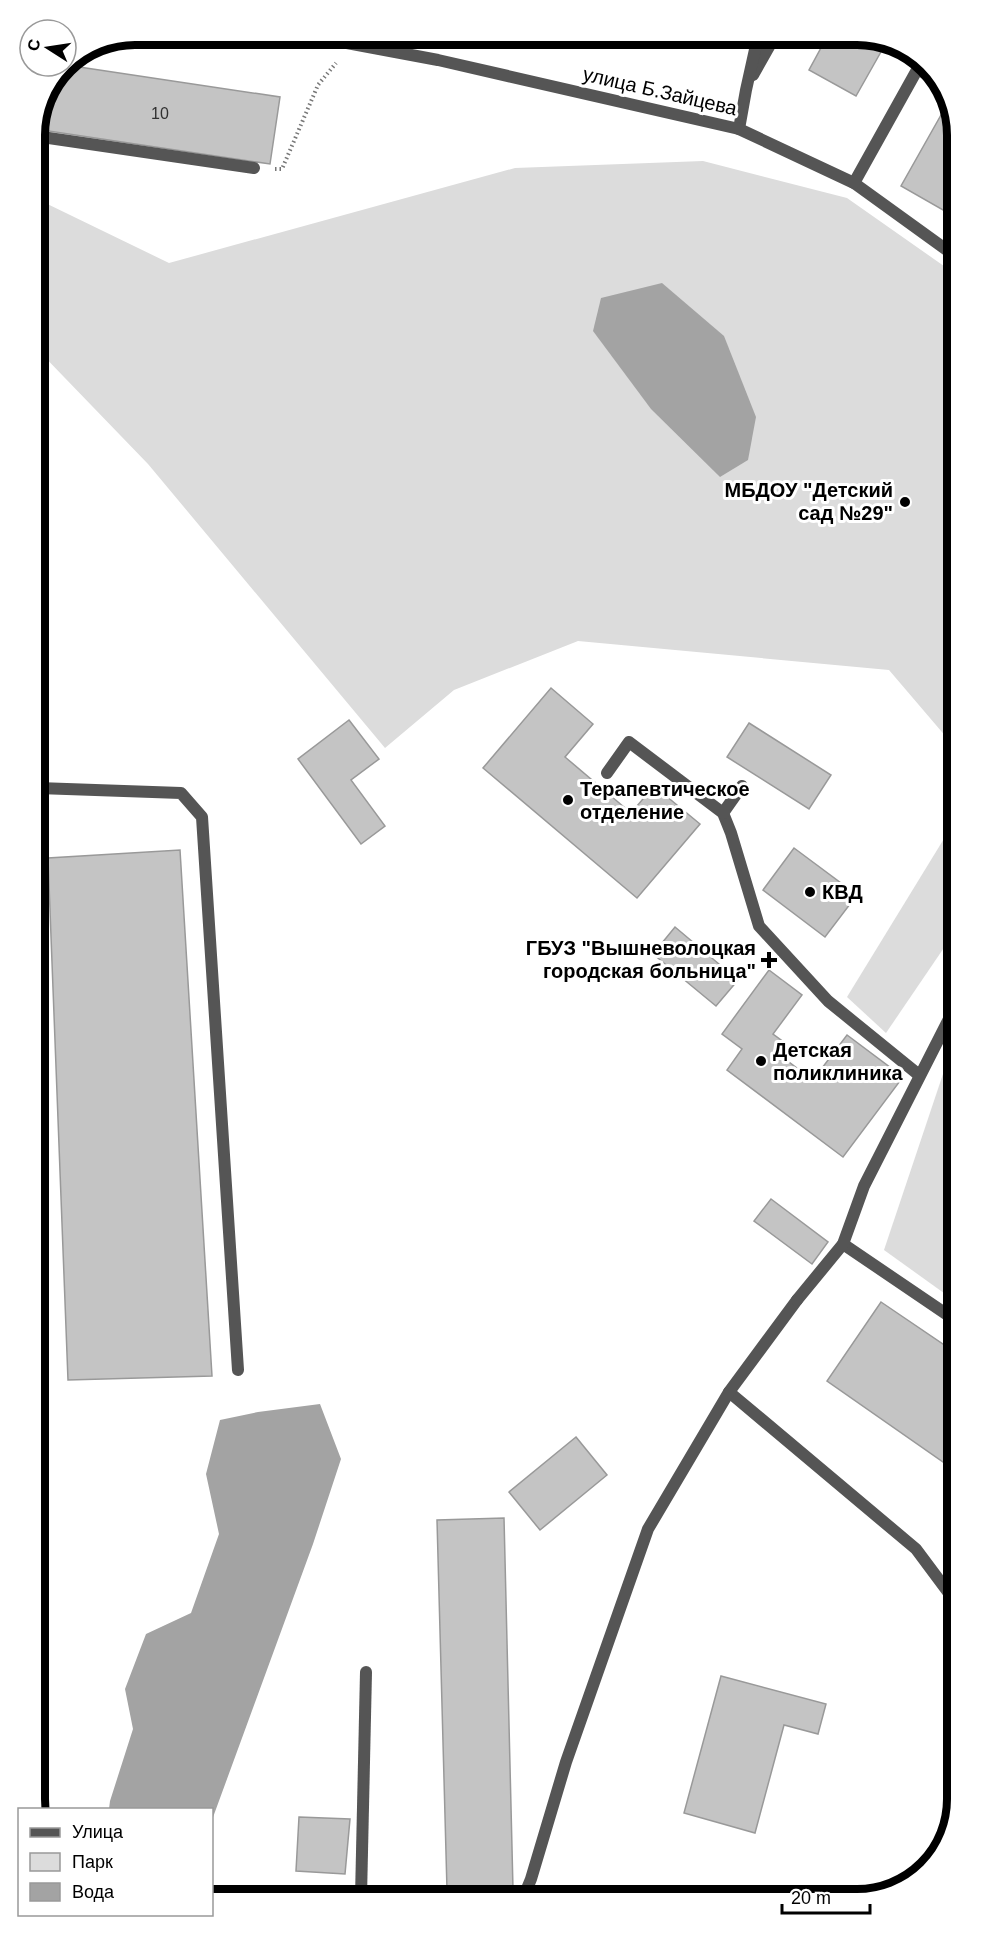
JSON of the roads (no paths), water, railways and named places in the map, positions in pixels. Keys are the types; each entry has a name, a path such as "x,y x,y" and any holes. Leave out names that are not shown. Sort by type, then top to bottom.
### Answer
{"street":[{"name":"улица Б.Зайцева","path":"357,45 449,63 739,129 854,183 947,250"},
{"path":"739,129 756,45"},
{"path":"746,90 770,45"},
{"path":"854,183 918,69"},
{"path":"45,137 254,168"},
{"path":"607,773 629,742 723,813 759,926 828,1000 920,1075"},
{"path":"723,813 742,786"},
{"path":"45,788 181,793 202,817 238,1370"},
{"path":"527,1889 566,1762 648,1529 729,1392 797,1300 843,1244 864,1186 947,1023"},
{"path":"843,1244 947,1315"},
{"path":"729,1392 916,1549 947,1591"},
{"path":"361,1889 366,1672"}],"water":[{"path":"662,283 724,336 756,417 748,460 720,477 651,409 593,331 601,298"},
{"path":"320,1404 341,1459 313,1544 213,1817 213,1808 109,1808 133,1729 125,1689 146,1634 191,1613 219,1534 206,1474 220,1420 258,1412"}],"place":[{"name":"МБДОУ \"Детский сад №29\"","path":"905,502"},
{"name":"Терапевтическое отделение","path":"568,800"},
{"name":"КВД","path":"810,892"},
{"name":"ГБУЗ \"Вышневолоцкая городская больница\"","path":"769,960"},
{"name":"Детская поликлиника","path":"761,1061"}]}
